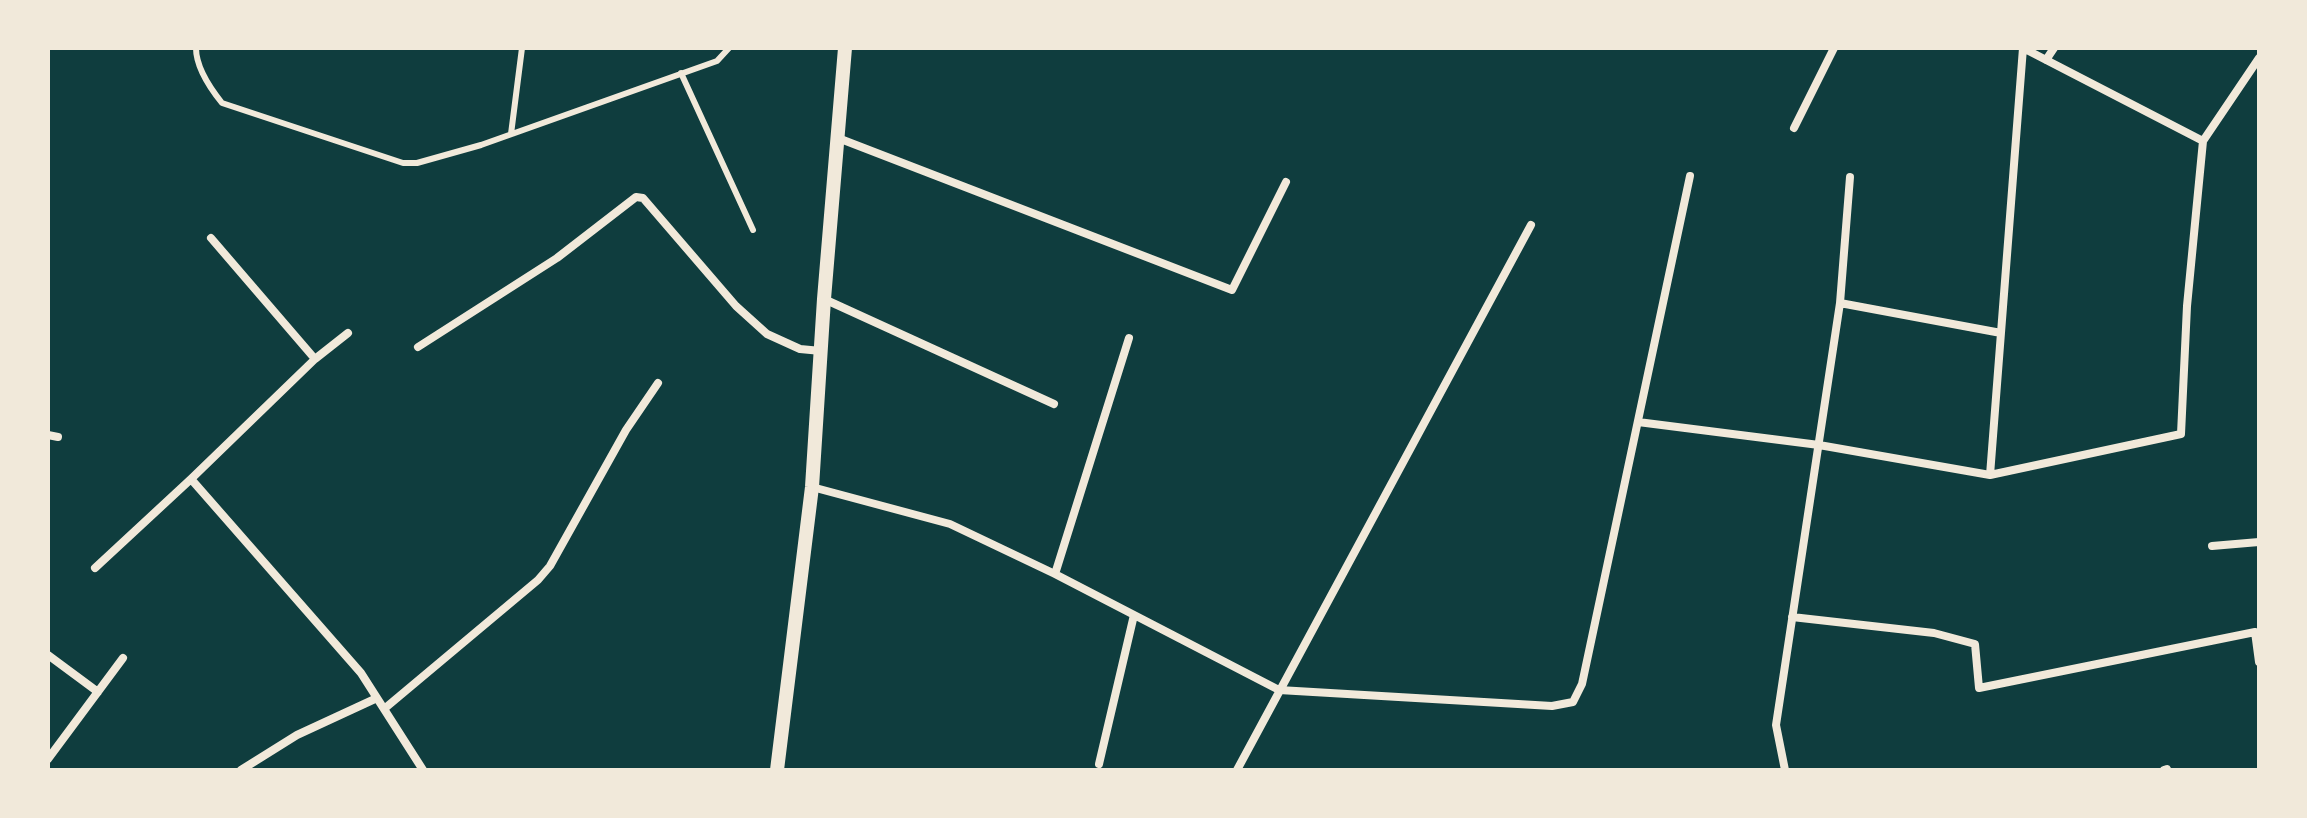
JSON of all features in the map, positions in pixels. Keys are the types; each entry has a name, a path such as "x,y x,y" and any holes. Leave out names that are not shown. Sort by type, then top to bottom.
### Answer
{"street":[{"path":"777,770 812,487 845,48"},
{"path":"1794,128 1834,48"},
{"path":"1990,475 2023,48 2203,141"},
{"path":"2046,60 2054,48"},
{"path":"1638,422 1819,445 1990,475 2181,434 2187,306 2203,141 2259,58"},
{"path":"838,138 1232,290 1286,182"},
{"path":"812,487 950,524 1055,574 1279,690 1552,706 1573,702 1582,684 1690,176"},
{"path":"1785,770 1776,725 1840,303 1850,177"},
{"path":"418,347 557,258 636,197 643,198 736,306 767,334 800,349 821,351"},
{"path":"1237,770 1531,225"},
{"path":"211,238 315,359"},
{"path":"824,299 1054,404"},
{"path":"1840,303 2001,333"},
{"path":"95,568 315,359 348,333"},
{"path":"1055,574 1129,338"},
{"path":"384,709 538,580 550,566 626,430 658,383"},
{"path":"48,435 58,437"},
{"path":"191,479 361,673 423,770"},
{"path":"2212,546 2259,542"},
{"path":"1099,764 1134,615"},
{"path":"1792,617 1934,633 1975,644 1979,688 2255,632 2259,662"},
{"path":"48,655 98,692"},
{"path":"48,759 123,658"},
{"path":"241,770 297,735 377,698"}],"lane":[{"path":"196,48 196,58 211,89 222,103 403,163 417,163 511,134 717,61 729,48"},
{"path":"511,134 522,48"},
{"path":"681,73 753,230"}]}
